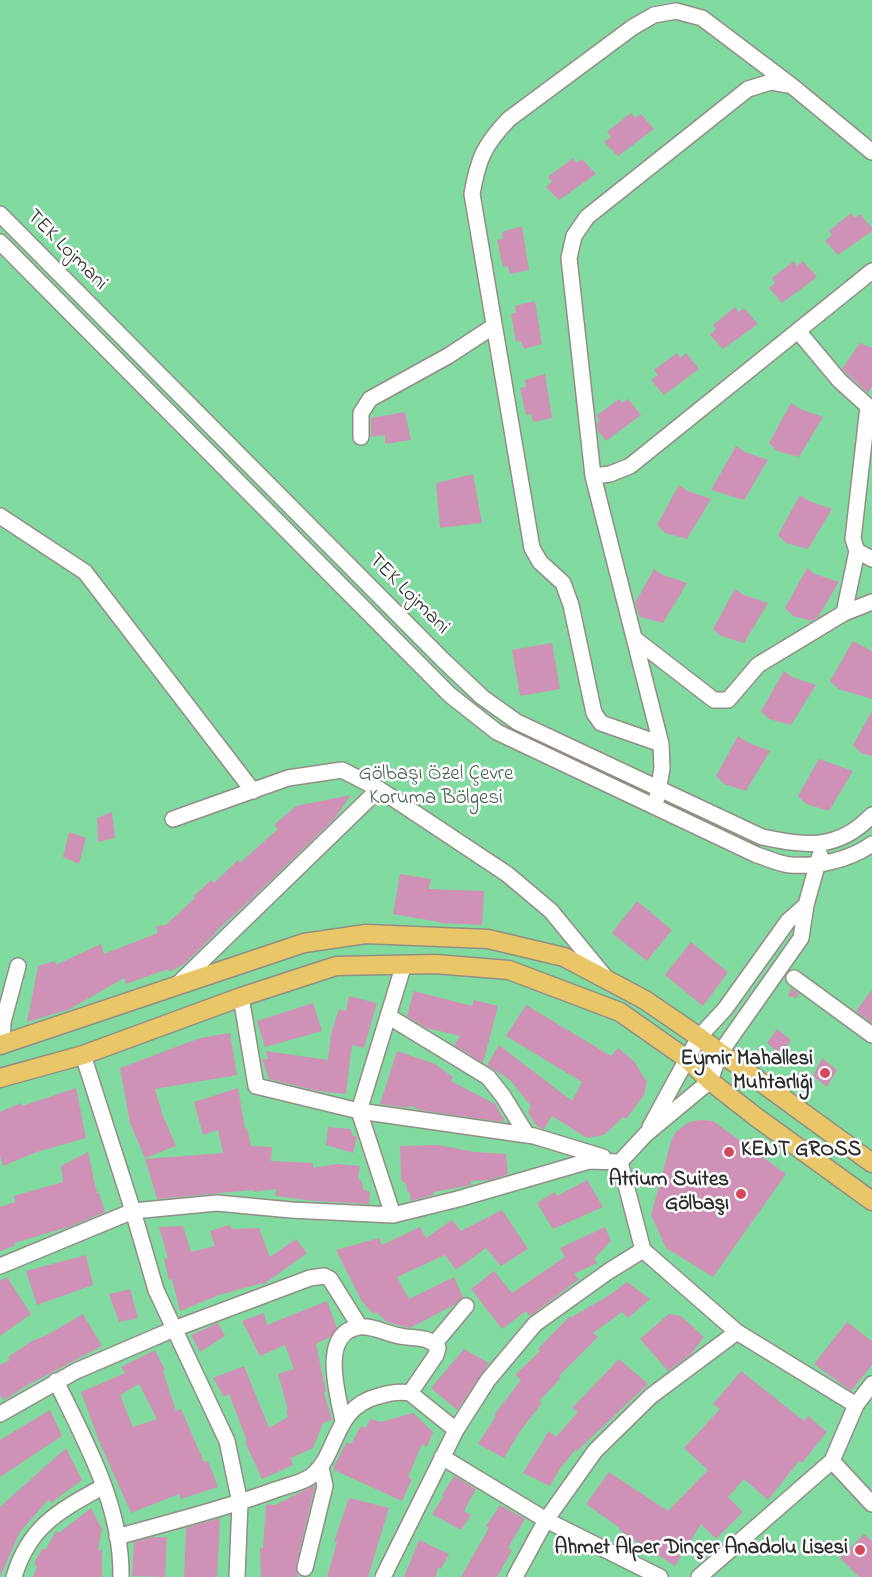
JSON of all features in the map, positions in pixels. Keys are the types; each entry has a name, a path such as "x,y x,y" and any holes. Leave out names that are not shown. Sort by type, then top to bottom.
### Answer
{"main road":[{"path":"1,1044 304,943 366,934 489,939 564,957 645,1000 872,1163"},
{"path":"0,1078 83,1055 242,997 336,966 435,964 509,970 620,1012 687,1059 710,1082 756,1118 872,1201"}],"street":[{"path":"661,744 601,723 594,713 571,604 563,583 540,562 531,548 472,194 477,165 491,138 508,119 633,27 681,0"},
{"path":"654,15 676,11 702,18 792,86 872,152"},
{"path":"655,807 662,768 661,744 593,476 569,258 574,236 587,217 748,88 771,82 792,86"},
{"name":"TEK Lojmani","path":"0,214 482,697 517,722 762,837 795,844 831,843 862,826 872,815"},
{"name":"TEK Lojmani","path":"0,242 450,695 497,732 757,855 789,865 826,863 861,852 872,844"},
{"path":"593,476 610,474 630,466 872,271"},
{"path":"361,437 361,413 370,399 448,356 494,326"},
{"path":"798,330 839,380 870,408 853,539 857,551 844,614"},
{"path":"0,516 85,572 253,791"},
{"path":"857,551 872,559"},
{"path":"635,639 714,700 728,700 758,665 844,614 872,602"},
{"path":"173,819 288,778 342,770 379,789 507,874 551,912 608,981"},
{"path":"177,985 379,789"},
{"path":"0,1266 133,1211 217,1203 291,1210 393,1215 458,1199 589,1161 620,1162 646,1134 710,1082 720,1053 801,938 806,905 823,843"},
{"path":"646,1134 699,1037 725,1010 788,921 806,905"},
{"path":"393,1215 359,1111 404,964"},
{"path":"1,1044 3,1022 18,966"},
{"path":"794,978 872,1035"},
{"path":"242,997 256,1086 359,1111 527,1135 620,1162"},
{"path":"388,1016 488,1077 503,1096 527,1135"},
{"path":"83,1055 156,1290 227,1441 240,1503 237,1577"},
{"path":"620,1162 643,1250 737,1332 856,1406"},
{"path":"383,1577 456,1430 488,1380 535,1324 609,1271 643,1250"},
{"path":"0,1414 56,1381 174,1329 310,1278 324,1276 330,1279 336,1285 360,1327"},
{"path":"435,1343 466,1306"},
{"path":"343,1421 333,1353 347,1331 360,1327 402,1337 428,1339 435,1343 438,1348 436,1355 410,1393"},
{"path":"514,1577 546,1520 595,1451 651,1396 737,1332"},
{"path":"56,1381 97,1466 104,1486 115,1520 121,1577"},
{"path":"699,1577 832,1461 856,1406 872,1384"},
{"path":"117,1537 240,1503 307,1479 321,1467 343,1421 356,1408 372,1398 402,1392 410,1393 456,1430"},
{"path":"442,1457 546,1520 660,1577"},
{"path":"832,1461 872,1504"},
{"path":"305,1568 325,1486 321,1467"},
{"path":"14,1577 24,1548 45,1523 73,1503 104,1486"}],"green space":[{"name":"Gölbaşı Özel Çevre Koruma Bölgesi","path":"0,0 872,0 872,1577 0,1577"}],"building":[{"path":"631,113 635,118 641,114 654,129 618,156 604,142 611,137 607,132"},
{"path":"573,158 576,163 582,159 596,174 559,200 546,187 552,182 548,177"},
{"path":"851,213 854,218 860,214 872,231 838,255 825,241 832,235 829,231"},
{"path":"522,226 529,270 510,274 508,266 503,267 497,240 503,239 502,232"},
{"path":"794,261 797,266 803,261 817,277 782,303 769,288 775,283 772,278"},
{"path":"535,301 542,344 524,349 521,341 516,342 511,314 516,313 515,306"},
{"path":"735,307 739,312 744,308 758,324 723,349 710,335 716,329 713,325"},
{"path":"860,343 872,348 872,386 868,393 842,369"},
{"path":"677,353 680,358 686,353 699,369 664,395 651,380 658,375 654,370"},
{"path":"545,374 552,418 533,422 531,414 526,415 520,388 526,387 525,380"},
{"path":"619,399 622,403 628,399 641,415 606,441 598,431 597,423 600,420 596,416"},
{"path":"791,403 800,409 823,417 799,457 777,451 769,443"},
{"path":"405,412 411,440 385,444 385,435 371,437 371,418"},
{"path":"736,446 745,452 768,460 744,500 711,490"},
{"path":"473,474 482,523 440,528 436,483"},
{"path":"679,485 688,491 711,499 687,539 665,533 657,525"},
{"path":"800,495 809,501 832,509 808,549 786,543 778,535"},
{"path":"807,568 815,574 839,582 818,617 812,621 793,616 785,608"},
{"path":"654,569 663,575 687,583 663,623 640,617 635,603"},
{"path":"735,589 744,595 768,603 744,643 721,636 713,629"},
{"path":"853,641 872,651 872,699 838,689 830,681"},
{"path":"552,643 560,689 520,696 512,650"},
{"path":"784,671 792,677 816,685 791,725 769,719 761,711"},
{"path":"872,711 872,756 861,753 853,745"},
{"path":"738,736 770,751 746,791 724,784 716,776"},
{"path":"819,759 853,771 829,811 806,804 798,796"},
{"path":"351,795 334,819 184,964 169,972 168,969 126,984 124,978 70,1009 27,1022 38,966 55,961 56,965 101,944 104,954 158,933 156,926 166,925 211,880 214,883 238,860 240,863 278,829 274,825 296,806"},
{"path":"112,812 115,838 98,842 97,818"},
{"path":"69,832 86,838 79,864 63,857"},
{"path":"400,874 431,879 429,889 484,891 482,925 439,923 393,914"},
{"path":"637,901 672,930 647,961 612,933"},
{"path":"691,942 728,972 703,1006 665,975"},
{"path":"791,988 799,994 796,998 788,996"},
{"path":"872,990 872,1023 856,1011"},
{"path":"414,991 472,1006 474,1000 498,1006 483,1063 454,1045 460,1036 426,1028 407,1016"},
{"path":"349,996 377,1003 364,1048 352,1045 346,1094 318,1091 269,1079 262,1059 268,1059 266,1051 328,1060 331,1034 339,1009 346,1011"},
{"path":"313,1003 322,1031 265,1047 257,1021"},
{"path":"526,1005 611,1056 618,1048 634,1061 647,1082 644,1095 626,1119 623,1117 604,1135 587,1138 552,1116 544,1129 535,1124 528,1112 531,1106 510,1080 487,1065 499,1045 572,1101 582,1082 506,1036"},
{"path":"777,1029 791,1040 781,1055 767,1043"},
{"path":"230,1033 237,1075 155,1089 163,1116 176,1146 145,1158 130,1123 120,1068 200,1038"},
{"path":"397,1051 435,1064 453,1077 451,1081 495,1104 504,1119 503,1122 419,1110 410,1105 409,1108 380,1104"},
{"name":"Eymir Mahallesi Muhtarlığı","path":"822,1058 837,1070 827,1087 813,1076"},
{"path":"76,1088 86,1138 37,1152 3,1166 0,1156 0,1112 21,1103 22,1106"},
{"path":"238,1088 245,1129 247,1128 251,1146 272,1147 271,1161 313,1163 313,1168 337,1164 360,1166 358,1178 362,1182 363,1189 370,1192 369,1204 275,1196 276,1189 157,1199 145,1159 223,1153 218,1130 203,1135 194,1102"},
{"path":"713,1121 786,1174 713,1277 666,1248 651,1215 672,1138 689,1122"},
{"path":"328,1127 351,1129 352,1135 357,1137 353,1153 326,1145"},
{"path":"438,1145 475,1152 506,1154 508,1174 490,1180 471,1181 471,1185 434,1192 433,1195 410,1201 410,1193 407,1191 406,1184 401,1180 400,1146"},
{"path":"88,1152 97,1193 99,1193 105,1212 69,1227 14,1243 15,1246 0,1251 0,1207 15,1202 14,1196 63,1182 61,1166"},
{"path":"587,1180 603,1207 553,1229 537,1203 555,1192 557,1196"},
{"path":"502,1210 528,1249 501,1266 486,1248 456,1270 445,1255 397,1277 409,1299 454,1277 463,1297 454,1305 410,1328 387,1322 376,1312 373,1314 361,1300 336,1250 379,1238 382,1245 420,1227 426,1238 452,1220 461,1231"},
{"path":"229,1225 232,1229 259,1228 270,1257 296,1239 307,1253 263,1285 262,1283 219,1295 180,1311 172,1279 169,1280 164,1259 168,1258 159,1227 183,1226 191,1252 215,1246 210,1231"},
{"path":"605,1227 611,1241 594,1259 597,1263 574,1274 579,1279 530,1316 526,1311 502,1329 471,1289 494,1271 512,1293 565,1257 560,1248"},
{"path":"86,1255 93,1285 37,1305 26,1271"},
{"path":"7,1277 31,1314 0,1336 0,1281"},
{"path":"627,1282 650,1299 628,1318 622,1312 593,1333 598,1337 559,1376 561,1378 539,1401 542,1403 521,1430 504,1458 478,1444 496,1416 494,1415 521,1380 515,1375 540,1351 538,1349 570,1316 572,1317 608,1296"},
{"path":"130,1289 138,1318 119,1322 109,1294"},
{"path":"327,1301 337,1328 330,1337 316,1344 326,1392 324,1393 332,1420 323,1423 313,1448 291,1458 293,1465 262,1479 245,1442 247,1441 229,1394 224,1397 213,1378 244,1366 269,1428 288,1417 278,1374 294,1369 285,1345 260,1356 242,1321 264,1313 267,1325"},
{"path":"83,1314 102,1346 4,1400 0,1395 0,1365 10,1360 8,1357 32,1341"},
{"path":"669,1314 681,1316 704,1337 690,1355 668,1371 640,1339"},
{"path":"847,1322 872,1341 872,1365 851,1391 814,1364"},
{"path":"218,1323 225,1336 200,1352 191,1335"},
{"path":"464,1349 489,1363 457,1410 431,1388"},
{"path":"155,1350 165,1370 163,1371 176,1411 181,1409 204,1462 208,1461 218,1487 181,1499 179,1494 131,1513 99,1441 81,1392 125,1373 121,1367","holes":["139,1384 157,1419 133,1427 120,1395"]},
{"path":"619,1359 648,1384 577,1451 575,1450 550,1486 523,1473 549,1431 556,1437 578,1412 572,1408"},
{"path":"741,1371 804,1421 808,1416 827,1432 802,1463 799,1461 768,1500 744,1479 728,1497 743,1512 716,1539 701,1524 675,1566 619,1530 620,1528 586,1504 609,1472 668,1511 708,1470 684,1448 720,1409 713,1404"},
{"path":"50,1410 62,1436 0,1477 0,1440"},
{"path":"413,1413 433,1432 427,1447 422,1444 408,1477 412,1479 402,1501 334,1470 347,1442 351,1444 361,1426 366,1428 370,1419 381,1422"},
{"path":"66,1448 82,1480 51,1503 49,1499 20,1532 0,1577 0,1507"},
{"path":"454,1476 476,1489 464,1511 471,1515 461,1530 432,1514"},
{"path":"315,1485 296,1566 298,1577 261,1577 260,1548 263,1548 266,1504 275,1505"},
{"path":"349,1498 389,1508 368,1577 327,1577 337,1542 334,1542"},
{"path":"500,1505 525,1519 508,1548 512,1550 497,1577 461,1577 489,1528 486,1526"},
{"path":"91,1508 102,1529 98,1551 102,1549 102,1577 33,1577 37,1567 34,1563 42,1549 46,1549 56,1531 59,1533"},
{"path":"220,1518 217,1577 184,1577 186,1528"},
{"name":"Ahmet Alper Dinçer Anadolu Lisesi","path":"864,1534 872,1541 872,1577 859,1577 840,1558"},
{"path":"153,1537 167,1537 165,1577 132,1576 134,1542"},
{"path":"419,1540 449,1554 441,1569 438,1567 436,1577 404,1577"}],"place":[{"name":"Eymir Mahallesi Muhtarlığı","path":"825,1073"},
{"name":"KENT GROSS","path":"729,1152"},
{"name":"Atrium Suites Gölbaşı","path":"741,1194"},
{"name":"Ahmet Alper Dinçer Anadolu Lisesi","path":"860,1550"}]}
